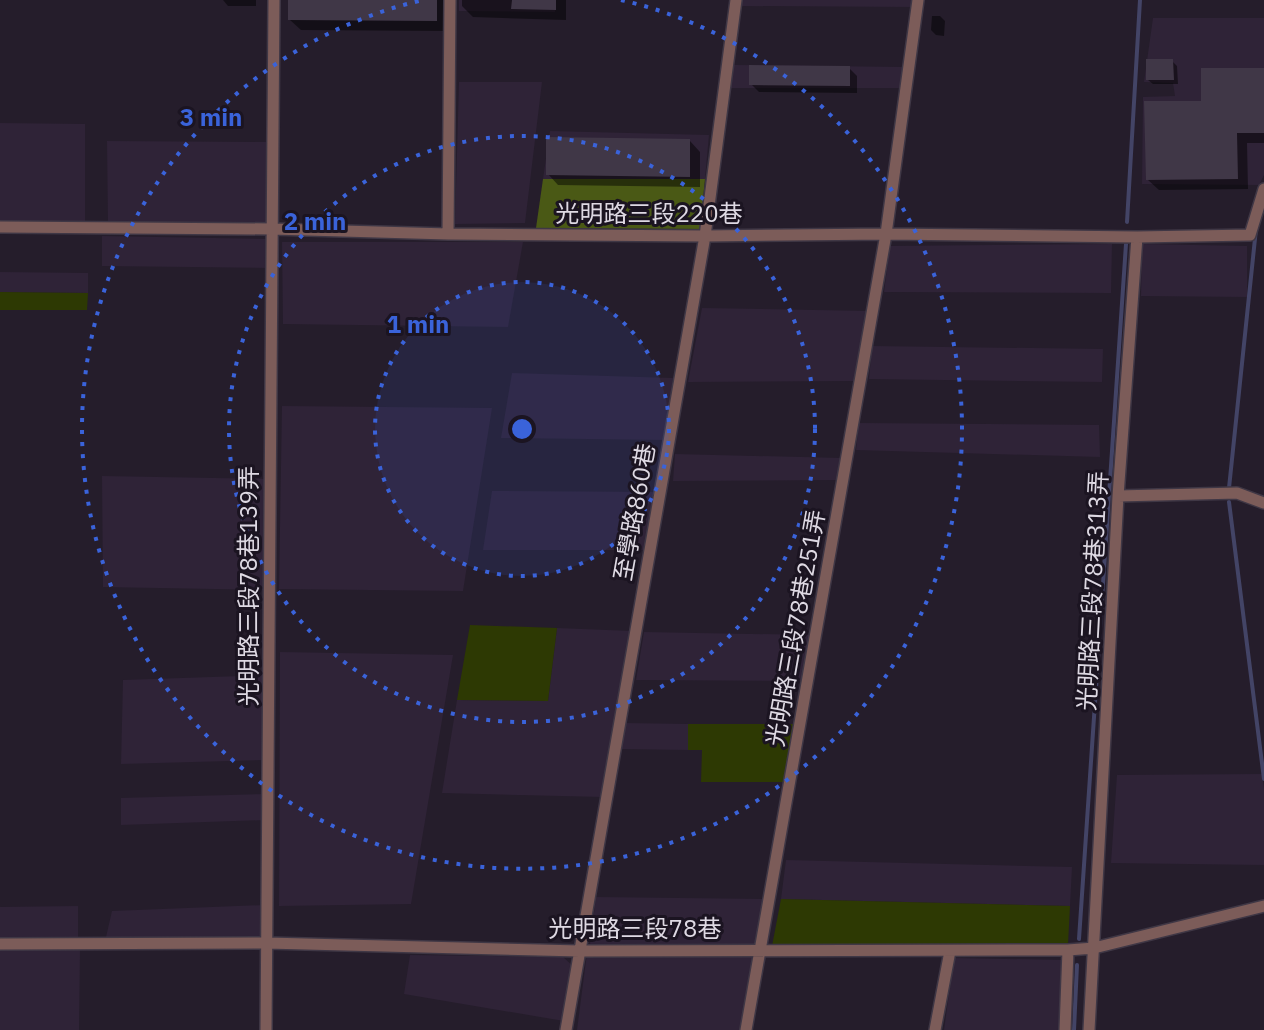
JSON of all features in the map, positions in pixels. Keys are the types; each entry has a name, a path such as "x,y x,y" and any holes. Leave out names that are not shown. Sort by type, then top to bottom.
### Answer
{"street":[{"name":"光明路三段78巷139弄","path":"266,1030 274,0"},
{"path":"448,234 450,0"},
{"name":"至學路860巷","path":"566,1030 705,236 736,0"},
{"name":"光明路三段78巷251弄","path":"746,1030 886,234 918,0"},
{"name":"光明路三段220巷","path":"0,227 705,236 1250,235 1264,189"},
{"name":"光明路三段78巷313弄","path":"1089,1030 1118,496 1137,237"},
{"path":"1118,496 1237,493 1264,503"},
{"name":"光明路三段78巷","path":"0,944 267,943 580,951 1068,950 1094,948 1264,906"},
{"path":"1065,1030 1068,950"},
{"path":"935,1030 950,951"}],"shaded area":[{"path":"459,0 556,0 555,12 459,11"},
{"path":"742,0 914,0 913,7 741,6"},
{"path":"1153,18 1264,18 1264,175 1259,185 1142,184 1143,97 1175,96 1173,83 1144,82"},
{"path":"734,65 904,67 901,88 729,88"},
{"path":"459,82 542,82 525,223 455,224"},
{"path":"0,123 85,124 85,224 0,223"},
{"path":"550,131 709,135 705,179 543,179"},
{"path":"107,141 270,142 270,223 108,224"},
{"path":"102,236 270,239 270,268 102,266"},
{"path":"282,242 523,242 508,327 283,324"},
{"path":"1112,244 1111,293 884,292 890,246"},
{"path":"1142,244 1247,246 1247,297 1141,296"},
{"path":"0,272 88,273 88,293 0,292"},
{"path":"702,308 868,311 855,381 688,382"},
{"path":"872,346 1103,349 1102,382 869,379"},
{"path":"512,373 673,378 665,440 501,438"},
{"path":"282,406 492,408 463,591 279,589"},
{"path":"859,423 1099,425 1100,457 856,450"},
{"path":"675,454 842,458 839,480 673,481"},
{"path":"102,476 270,479 268,590 103,587"},
{"path":"492,491 656,492 646,550 483,550"},
{"path":"557,628 632,631 603,797 442,793 457,700 548,701"},
{"path":"644,632 813,635 804,681 636,680"},
{"path":"280,652 453,655 411,904 279,906"},
{"path":"267,675 267,760 121,764 123,680"},
{"path":"624,723 688,724 688,750 620,749"},
{"path":"1262,774 1264,865 1111,863 1117,775"},
{"path":"266,794 266,820 121,825 121,798"},
{"path":"786,860 1072,867 1070,906 781,899"},
{"path":"596,897 767,899 761,945 590,944"},
{"path":"265,905 262,941 106,937 112,911"},
{"path":"78,906 78,940 0,940 0,907"},
{"path":"0,949 80,950 79,1030 0,1030"},
{"path":"587,953 761,955 748,1030 577,1030"},
{"path":"410,955 563,957 574,967 564,1021 404,994"},
{"path":"954,958 1066,960 1062,1030 944,1030"}],"green space":[{"path":"543,179 705,179 700,229 536,228"},
{"path":"0,292 88,293 87,310 0,310"},
{"path":"470,625 557,628 548,701 457,700"},
{"path":"688,724 796,724 789,782 701,782 702,750 688,750"},
{"path":"781,899 1070,906 1068,945 772,946"}],"building":[{"path":"288,0 437,0 437,21 288,20"},
{"path":"512,0 556,0 556,10 511,9"},
{"path":"1146,59 1173,59 1174,80 1146,80"},
{"path":"749,65 850,66 850,86 749,85"},
{"path":"1201,68 1264,68 1264,133 1237,133 1238,179 1146,180 1144,101 1201,101"},
{"path":"546,137 690,139 690,177 546,175"}],"waterway":[{"path":"1127,222 1140,0"},
{"path":"1229,488 1256,229"},
{"path":"1079,939 1126,244"},
{"path":"1229,502 1264,779"},
{"path":"1074,1030 1077,965"}]}
